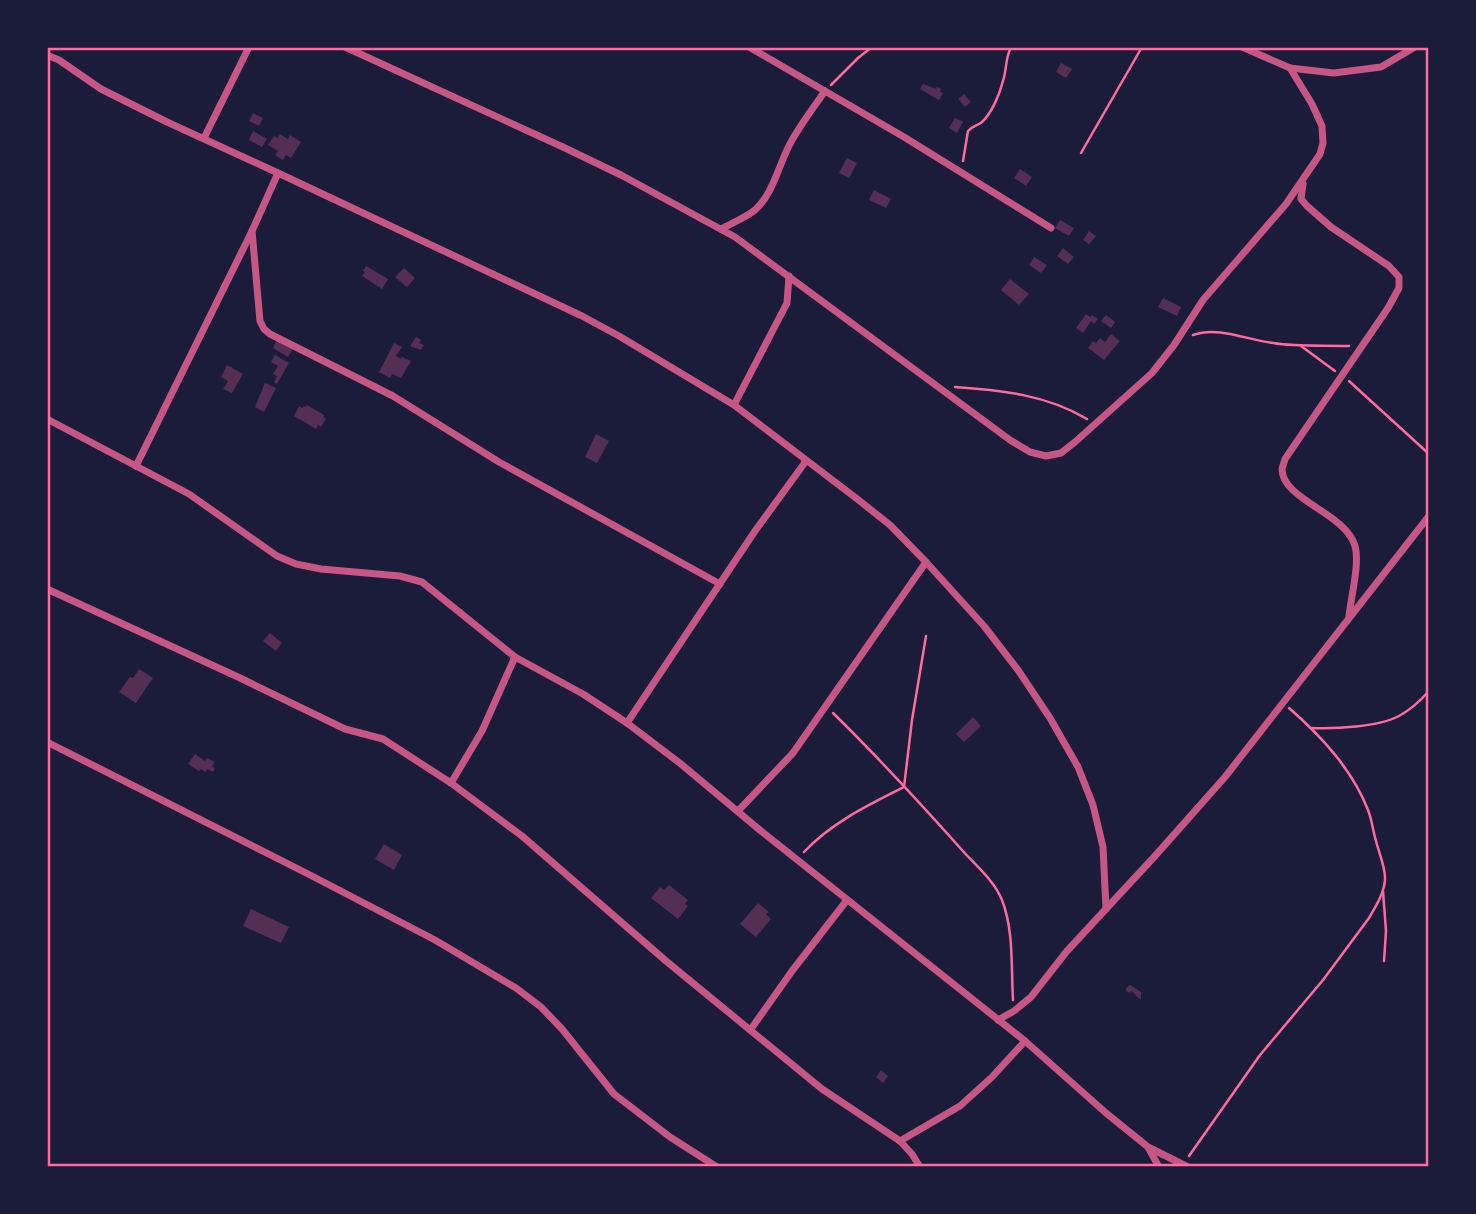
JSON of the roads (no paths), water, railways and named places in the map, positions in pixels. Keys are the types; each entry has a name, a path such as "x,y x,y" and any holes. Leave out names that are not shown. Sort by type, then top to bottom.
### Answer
{"street":[{"path":"204,138 249,47"},
{"path":"345,47 621,175 745,243 1010,440 1042,456 1061,453 1152,373 1203,300 1267,228 1320,154 1323,143 1322,126 1290,68"},
{"path":"749,47 962,172 1051,228"},
{"path":"1242,47 1290,68 1334,73 1381,67 1415,47"},
{"path":"47,55 59,60 101,89 582,316 637,346 734,405 890,524 984,626 1051,718 1078,767 1093,805 1104,847 1106,909"},
{"path":"721,229 745,217 763,200 791,143 825,91"},
{"path":"136,466 278,173"},
{"path":"1303,179 1301,199 1307,206 1389,266 1399,277 1399,288 1363,346 1285,459 1282,469 1286,482 1303,499 1335,520 1348,533 1355,547 1355,573 1348,618"},
{"path":"252,231 260,321 264,329 393,396 499,462 720,584"},
{"path":"734,405 787,303 789,276"},
{"path":"47,419 189,494 277,556 296,564 321,569 400,576 422,582 516,657 583,694 681,764 796,860 1025,1041 1106,1113 1149,1147 1185,1166"},
{"path":"627,723 755,531 806,461"},
{"path":"998,1020 1031,997 1067,951 1225,777 1429,516"},
{"path":"738,811 793,753 926,562"},
{"path":"47,589 345,729 383,739 451,783 522,836 657,953 828,1094 900,1141 920,1167"},
{"path":"451,783 482,731 516,657"},
{"path":"47,742 423,933 516,988 541,1007 555,1022 614,1094 670,1137 717,1167"},
{"path":"751,1029 847,900"},
{"path":"900,1141 960,1106 992,1077 1025,1041"},
{"path":"1149,1147 1159,1167"}]}
